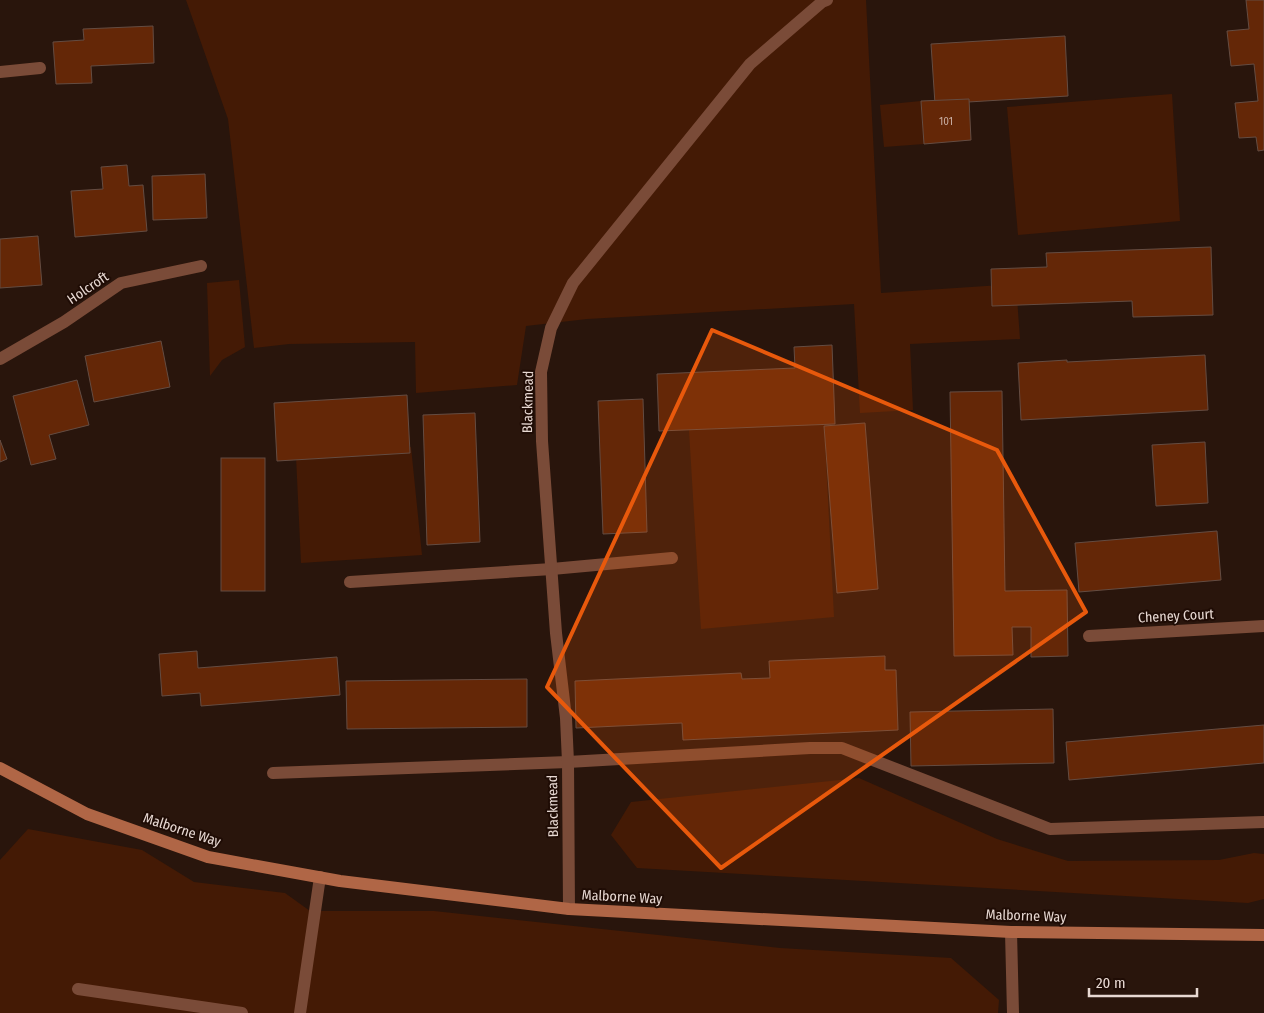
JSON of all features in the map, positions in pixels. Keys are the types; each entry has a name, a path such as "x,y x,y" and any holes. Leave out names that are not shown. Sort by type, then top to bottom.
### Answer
{"street":[{"name":"Blackmead","path":"569,909 566,718 556,633 542,441 542,372 551,328 573,283 750,64 822,2 827,0"},
{"path":"0,72 40,68"},
{"name":"Holcroft","path":"0,359 64,322 122,283 201,266"},
{"path":"350,582 552,569 672,558"},
{"name":"Cheney Court","path":"1089,636 1264,626"},
{"path":"273,773 568,762 810,748 842,748 1050,829 1264,822"},
{"name":"Malborne Way","path":"0,768 87,814 208,857 340,881 569,909 1011,932 1264,935"},
{"path":"300,1013 320,877"},
{"path":"1011,932 1014,1013"},
{"path":"78,989 242,1013"}],"highlighted area":[{"path":"712,330 997,450 1086,612 721,868 547,687"}],"shaded area":[{"path":"186,0 866,0 881,293 1016,284 1020,339 910,344 913,410 860,413 854,304 587,319 526,326 517,385 416,393 415,342 289,344 254,348 228,119"},
{"path":"1172,94 1180,221 1018,235 1007,107"},
{"path":"921,101 924,144 884,147 880,105"},
{"path":"239,280 245,347 222,360 210,376 207,283"},
{"path":"824,422 834,617 701,629 689,430"},
{"path":"411,447 422,555 301,563 296,456"},
{"path":"859,778 997,839 1068,861 1219,860 1254,853 1264,854 1264,899 1248,903 637,868 611,835 631,802"},
{"path":"28,829 142,850 194,882 285,893 310,911 434,911 780,948 951,958 999,1000 998,1013 0,1013 0,860"}],"building":[{"path":"1246,0 1264,0 1264,150 1258,151 1256,137 1239,138 1235,103 1258,101 1254,64 1231,66 1227,31 1249,29"},
{"path":"153,26 154,63 91,66 92,83 56,84 53,42 84,40 83,29"},
{"path":"1065,36 1068,96 935,104 931,44"},
{"path":"969,99 971,140 924,144 921,101"},
{"path":"127,165 129,186 143,185 147,231 75,237 71,191 103,189 101,167"},
{"path":"205,174 207,218 153,220 152,176"},
{"path":"38,236 42,285 0,288 0,239"},
{"path":"1211,247 1213,315 1133,317 1132,301 992,306 991,269 1047,267 1046,253"},
{"path":"161,341 170,387 94,402 85,356"},
{"path":"832,345 835,424 659,431 657,374 795,368 794,347"},
{"path":"1205,355 1208,410 1021,420 1018,363"},
{"path":"77,380 89,425 49,435 56,459 31,465 13,396"},
{"path":"1002,391 1005,591 1067,590 1068,656 1031,657 1031,627 1012,627 1013,655 954,656 950,392"},
{"path":"407,395 410,453 277,461 274,403"},
{"path":"643,399 647,532 603,534 598,401"},
{"path":"475,413 480,542 427,545 423,415"},
{"path":"865,423 878,589 837,593 824,426"},
{"path":"0,440 7,459 0,462"},
{"path":"1205,442 1208,503 1156,506 1152,445"},
{"path":"221,458 265,458 265,591 221,591"},
{"path":"1217,531 1221,580 1079,592 1075,543"},
{"path":"197,651 198,668 337,657 340,695 201,706 200,693 162,696 159,654"},
{"path":"885,656 885,670 896,670 898,730 683,740 682,723 576,728 575,681 741,673 742,679 770,678 769,661"},
{"path":"527,679 527,727 347,729 346,681"},
{"path":"1053,709 1054,763 911,766 910,712"},
{"path":"1264,725 1264,763 1069,780 1066,742"}]}
